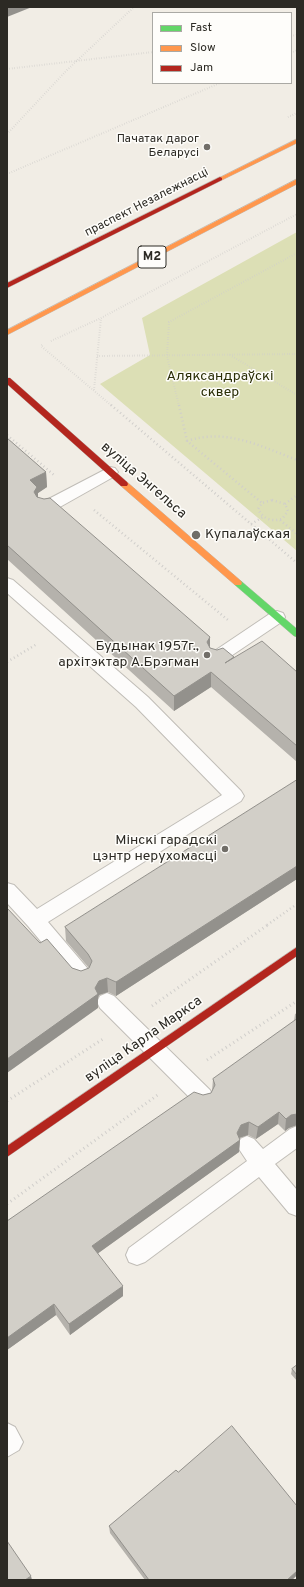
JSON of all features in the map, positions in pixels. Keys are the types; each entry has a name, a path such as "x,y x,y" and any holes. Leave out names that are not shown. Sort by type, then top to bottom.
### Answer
{"main road":[{"name":"праспект Незалежнасці","path":"7,286 297,141"},
{"name":"М2","path":"7,333 297,181"},
{"name":"вуліца Энгельса","path":"7,380 110,472 297,634"},
{"name":"вуліца Карла Маркса","path":"7,1152 297,951"}],"lane":[{"path":"45,508 110,472"},
{"path":"7,584 60,630 149,698 181,740 235,796 34,920"},
{"path":"216,658 277,617"},
{"path":"7,891 81,975"},
{"path":"107,1002 156,1048 203,1098"},
{"path":"137,1255 297,1136"},
{"path":"247,1146 297,1206"},
{"path":"7,1435 12,1442 7,1445"}],"path":[{"path":"7,134 77,61 134,7"},
{"path":"7,69 152,52"},
{"path":"7,174 218,84"},
{"path":"297,214 101,318 41,346 297,563"},
{"path":"262,503 187,441 166,356 169,322 297,253"},
{"path":"94,391 101,318"},
{"path":"98,356 297,354"},
{"path":"229,355 297,395"},
{"path":"7,435 73,492 248,637"},
{"path":"187,441 196,436 238,439 297,460"},
{"path":"285,504 297,495"},
{"path":"263,518 258,509 262,503 272,500 285,504"},
{"path":"280,520 287,514 287,507 285,504"},
{"path":"251,524 263,518 280,520 297,534"},
{"path":"7,662 60,630"},
{"path":"7,1101 129,1023 297,904"},
{"path":"7,1204 183,1076 297,1001"}],"green space":[{"name":"Аляксандраўскі сквер","path":"297,232 297,551 100,384 150,355 142,318"}],"building":[{"path":"7,438 46,472 30,480 37,487 34,492 37,497 44,499 50,498 210,637 207,642 210,648 217,650 223,648 234,657 225,663 262,641 297,672 297,746 211,672 174,696 7,545"},
{"path":"297,780 297,866 116,982 107,978 99,981 95,988 98,994 7,1059 7,908 40,943 47,939 72,968 81,971 89,968 92,961 88,954 65,927"},
{"path":"297,1019 297,1114 291,1115 286,1119 279,1112 258,1127 249,1122 241,1125 237,1133 240,1140 92,1246 123,1286 69,1324 54,1304 7,1338 7,1221 194,1092 203,1095 211,1093 215,1085 213,1079"},
{"path":"297,1365 297,1375 292,1369"},
{"path":"232,1426 297,1506 297,1571 287,1580 149,1580 109,1526 176,1470 178,1472"},
{"path":"7,1541 31,1576 25,1580 7,1580"}],"traffic: fast":[{"path":"238,583 297,634"}],"traffic: slow":[{"path":"220,179 297,141"},
{"path":"7,333 297,181"},
{"path":"124,484 238,583"}],"traffic: jam":[{"path":"7,286 220,179"},
{"path":"7,380 124,484"},
{"path":"7,1152 297,951"}],"place":[{"name":"Пачатак дарог Беларусі","path":"207,147"},
{"name":"Купалаўская","path":"196,535"},
{"name":"Будынак 1957г., архітэктар А.Брэгман","path":"207,655"},
{"name":"Мінскі гарадскі цэнтр нерухомасці","path":"225,849"}]}
